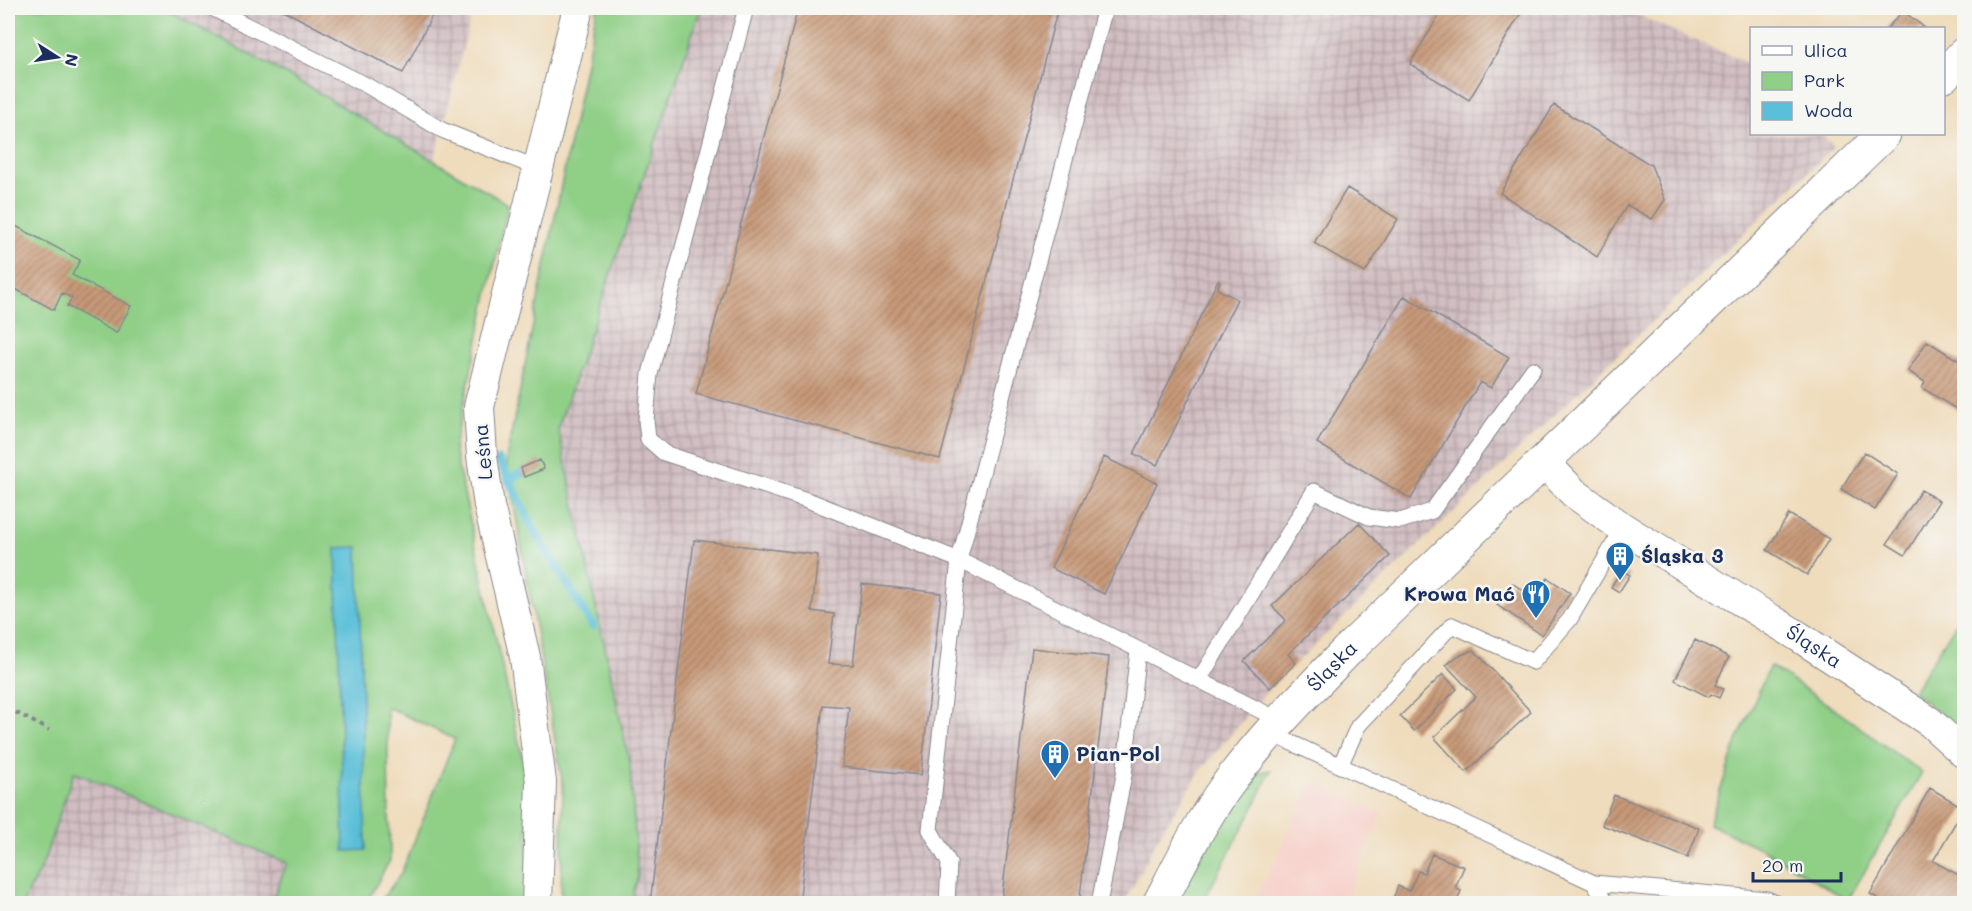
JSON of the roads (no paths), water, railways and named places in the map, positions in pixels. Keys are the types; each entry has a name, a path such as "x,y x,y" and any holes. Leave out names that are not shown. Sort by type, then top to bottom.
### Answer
{"main road":[{"path":"1945,74 1965,54"},
{"name":"Śląska","path":"1159,903 1224,788 1274,726 1883,135"}],"street":[{"name":"Leśna","path":"537,903 541,782 525,657 489,506 482,456 479,407 578,8"},
{"name":"Śląska","path":"1544,462 1574,493 1623,528 1798,636 1921,716 1965,753"}],"lane":[{"path":"212,8 366,85 442,130 537,168"},
{"path":"746,8 650,374 646,420 648,440 664,453 810,501 959,560 1199,680 1340,766 1594,884 1767,899 1778,903"},
{"path":"947,903 949,863 930,830 959,560 1105,8"},
{"path":"1199,680 1314,491 1370,517 1400,521 1432,511 1533,369"},
{"path":"1340,766 1358,726 1452,625 1533,662 1570,619 1623,528"},
{"path":"1099,903 1124,775 1138,650"},
{"path":"1594,884 1606,903"}],"water":[{"path":"358,547 366,850 344,851 336,548"}],"waterway":[{"path":"499,460 536,534 593,626"},
{"path":"508,479 523,473"}],"place":[{"name":"Śląska 3","path":"1620,582"},
{"name":"Krowa Mać","path":"1536,620"},
{"name":"Pian-Pol","path":"1055,780"}]}
